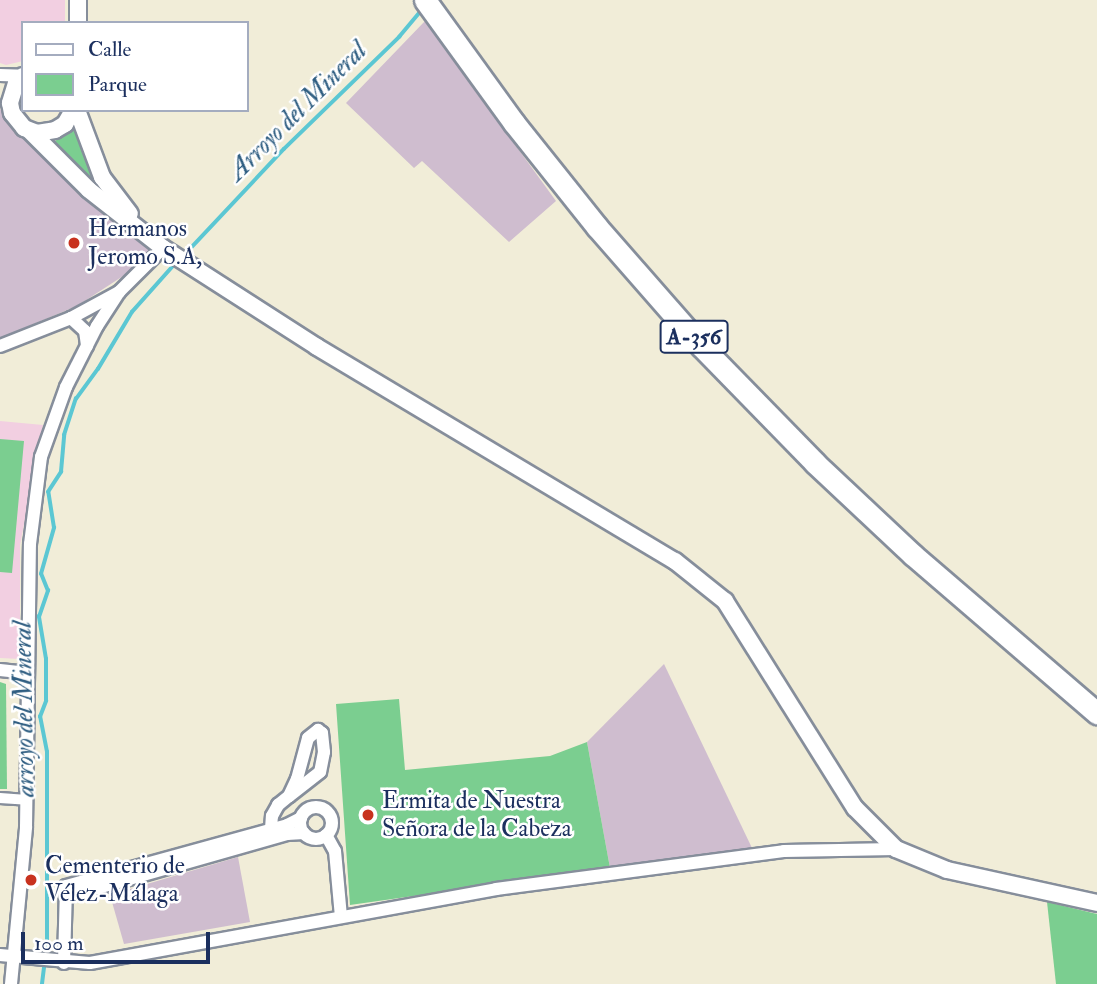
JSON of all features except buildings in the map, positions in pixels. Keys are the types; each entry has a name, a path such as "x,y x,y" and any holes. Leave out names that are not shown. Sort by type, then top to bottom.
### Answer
{"main road":[{"name":"A-356","path":"431,8 514,124 589,217 701,346 815,463 913,555 1097,713"}],"street":[{"path":"0,75 21,76"},
{"path":"21,79 6,107 89,190 163,247 317,347 676,561 725,601 848,798 877,833 896,849 947,870 1097,903"},
{"path":"30,131 44,133 55,130 65,124 74,112"},
{"path":"76,112 102,177 147,235"},
{"path":"11,984 16,957 27,800 30,544 41,457 66,387 87,346 119,292 163,247"},
{"path":"0,346 71,318 119,292"},
{"path":"71,318 85,331 87,346"},
{"path":"0,670 28,673"},
{"path":"271,829 272,816 278,805 320,772 324,752 322,733 318,730 308,737 289,796"},
{"path":"0,798 27,800"},
{"path":"323,809 332,821 326,835 317,839 304,833 287,834 66,891 271,829 301,818 308,810 323,809"},
{"path":"301,818 304,833"},
{"path":"326,835 335,851 341,917"},
{"path":"0,954 64,963 90,963 496,889 784,851 896,849"},
{"path":"64,963 66,891"}],"shaded area":[{"path":"0,0 65,0 65,21 21,21 21,61 6,65 0,63"},
{"path":"425,21 556,201 509,242 422,161 414,168 346,103"},
{"path":"0,109 69,178 149,243 150,249 149,257 140,265 77,306 0,338"},
{"path":"0,421 43,425 20,545 20,659 0,658"},
{"path":"664,664 752,848 610,868 587,742"},
{"path":"238,857 250,922 124,944 110,895"}],"green space":[{"path":"75,128 98,185 97,187 52,143"},
{"path":"0,439 24,441 12,573 0,572"},
{"path":"0,682 6,684 7,789 0,789"},
{"path":"399,699 405,770 550,756 587,742 610,868 350,905 336,704"},
{"path":"1047,902 1097,914 1097,984 1056,984"}],"waterway":[{"name":"Arroyo del Mineral","path":"190,249 284,149 399,37 422,10"},
{"name":"arroyo del Mineral","path":"42,984 47,946 47,752 40,717 46,701 46,659 39,617 48,591 41,574 54,528 48,492 61,472 64,435 76,399 98,369 132,312 173,266"}],"place":[{"name":"Hermanos Jeromo S.A,","path":"74,243"},
{"name":"Ermita de Nuestra Señora de la Cabeza","path":"368,815"},
{"name":"Cementerio de Vélez-Málaga","path":"31,880"}]}
